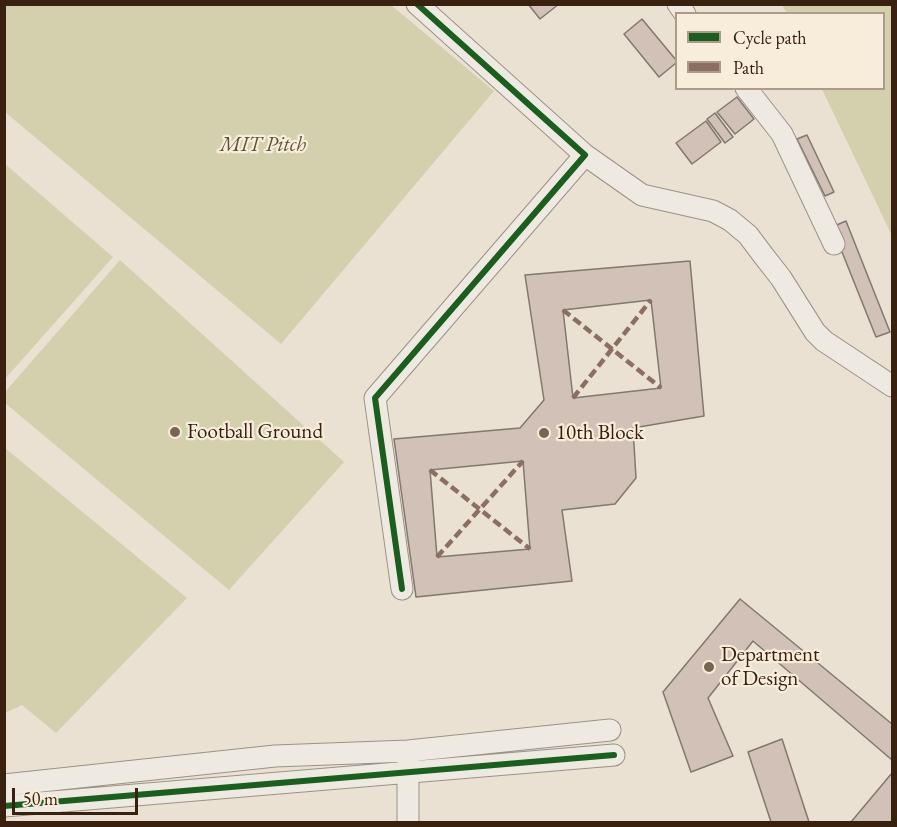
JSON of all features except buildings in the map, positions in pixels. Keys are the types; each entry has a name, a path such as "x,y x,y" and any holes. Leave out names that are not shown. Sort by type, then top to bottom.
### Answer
{"street":[{"path":"417,4 585,155 642,195 713,211 730,220 748,235 781,278 815,332 892,386"},
{"path":"748,90 782,134 834,244"},
{"path":"402,589 375,398 585,155"},
{"path":"4,785 275,756 408,751 610,730"},
{"path":"408,751 408,822"},
{"path":"4,806 614,755"}],"green space":[{"name":"MIT Pitch","path":"4,5 391,5 494,91 281,344 5,112"},
{"path":"782,5 892,5 892,236 822,90 885,90 885,12 786,12"},
{"path":"5,164 113,257 5,379"},
{"name":"Football Ground","path":"120,260 344,462 229,590 5,403 5,392"},
{"path":"5,448 187,598 56,733 22,705 5,713"}],"marked path":[{"path":"573,398 651,300"},
{"path":"563,310 661,388"},
{"path":"437,557 523,461"},
{"path":"430,470 530,549"}],"cycle path":[{"path":"402,589 375,398 585,155 417,4"},
{"path":"4,806 614,755"}],"place":[{"name":"Football Ground","path":"175,432"},
{"name":"10th Block","path":"544,433"},
{"name":"Department of Design","path":"709,667"}]}
